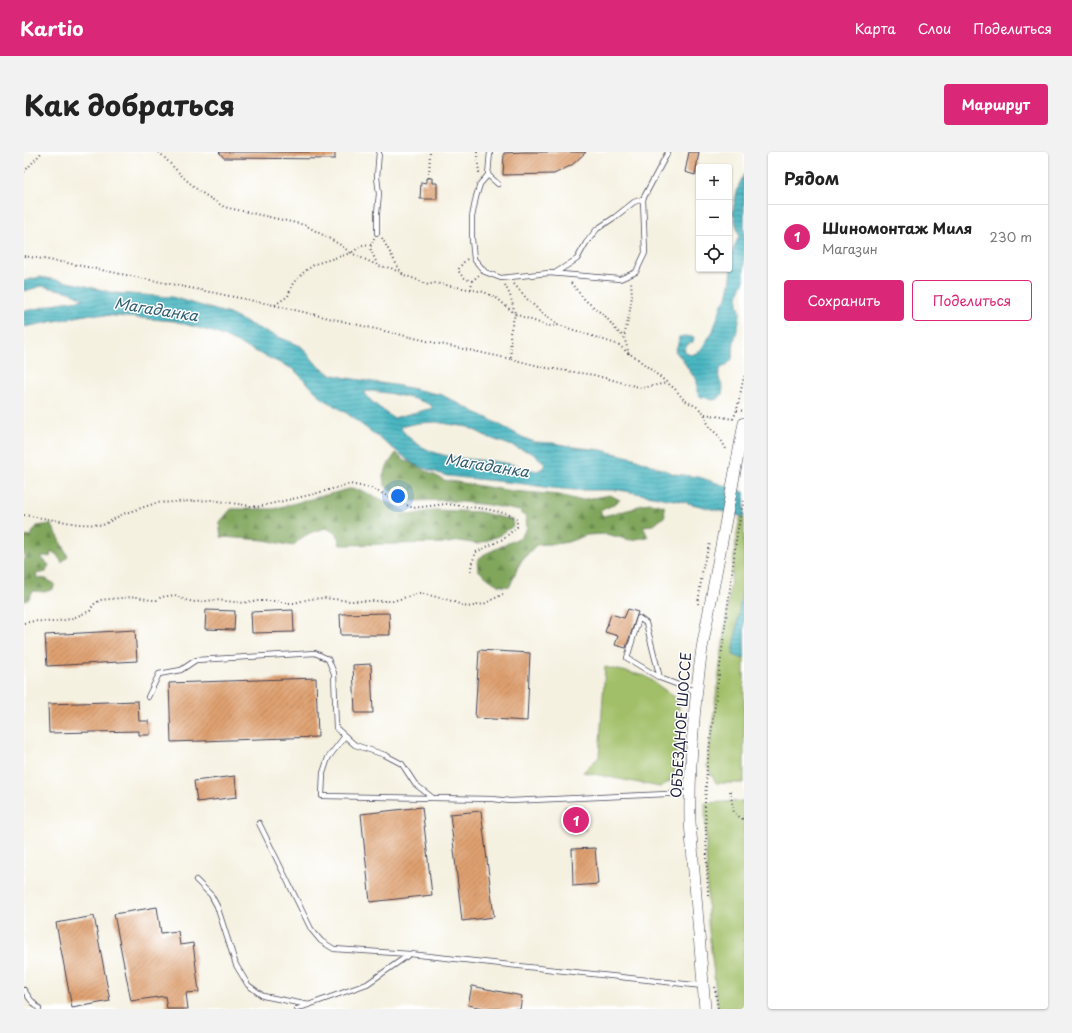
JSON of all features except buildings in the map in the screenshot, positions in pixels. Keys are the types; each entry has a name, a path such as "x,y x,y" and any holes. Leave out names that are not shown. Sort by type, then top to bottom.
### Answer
{"street":[{"name":"ОБЪЕЗДНОЕ ШОССЕ","path":"705,1009 690,822 692,745 696,692 703,641 743,429"}],"lane":[{"path":"378,233 377,213 379,194 379,152"},
{"path":"490,152 488,175 480,184 472,217 474,259 485,272 501,278 549,272 620,279 636,272 645,252 643,199 668,152"},
{"path":"488,175 498,184"},
{"path":"555,273 577,259 586,243 597,229 634,202 643,199"},
{"path":"660,678 646,623 639,618 627,658 660,678 696,692"},
{"path":"148,697 159,674 181,670 196,660 315,652 328,658 334,673 336,728 355,745 385,755 402,764 415,784 433,798"},
{"path":"345,736 328,758 323,773 322,796 493,799 510,801 690,793"},
{"path":"259,823 311,929 320,941 334,948 410,954 703,986"},
{"path":"196,880 211,895 217,906 236,965 248,985 263,996 309,1005"},
{"path":"297,1009 367,984 410,954"},
{"path":"24,990 39,1009"}],"path":[{"path":"24,172 42,152"},
{"path":"159,152 199,191 224,206 305,225 339,244 351,253 378,266 391,268 428,285 434,283 484,292 515,314 548,326 559,326 619,345 667,383 684,400 697,407 704,413 733,419"},
{"path":"429,178 430,152"},
{"path":"477,152 480,184"},
{"path":"378,266 370,248 378,233 399,269 404,274"},
{"path":"275,305 288,296 293,283 315,264 351,253 363,245 371,244"},
{"path":"24,256 67,263 275,305 548,368 594,375 642,388 667,383"},
{"path":"472,281 465,279 458,270 468,258 474,259"},
{"path":"471,289 472,281 485,272"},
{"path":"563,274 585,300 606,317 624,338 629,354"},
{"path":"624,338 630,316 632,296 630,274"},
{"path":"501,278 510,295 515,314 510,333 511,359"},
{"path":"510,280 528,300 559,326"},
{"path":"740,395 744,376"},
{"path":"736,410 744,411"},
{"path":"704,413 709,427 719,436 728,452"},
{"path":"24,515 78,524 103,525 123,514 156,503 212,500 257,507 350,484 371,488 413,508 446,504 486,509 508,514 517,520 517,528 503,539 476,552 470,573"},
{"path":"708,896 705,803 707,766 737,534 744,499"},
{"path":"24,623 34,621 53,622 70,619 90,611 93,605 100,600 131,597 157,600 161,597 175,595 185,600 195,602 216,600 244,603 251,601 294,603 310,599 325,598 350,601 393,601 420,593 449,600 467,607 484,604 503,594"},
{"path":"730,791 734,812 744,820"},
{"path":"715,986 718,1009"}],"green space":[{"path":"396,453 403,459 444,480 512,491 559,495 579,500 610,495 620,500 600,511 603,516 632,509 642,504 651,503 664,506 665,516 654,525 643,526 648,537 630,540 606,534 587,535 568,542 536,545 522,560 510,586 501,586 493,582 478,570 477,561 483,555 521,537 527,528 526,518 520,511 489,505 443,500 413,501 402,498 390,491 384,484 383,476"},
{"path":"349,489 360,490 396,506 410,515 435,510 480,512 512,520 513,526 500,535 479,544 459,541 448,543 340,545 337,534 326,528 308,534 293,546 264,540 221,537 219,523 231,509 273,509"},
{"path":"744,499 744,783 716,783 707,766 737,534"},
{"path":"51,524 68,557 62,563 57,555 51,551 50,557 41,557 49,565 46,572 36,574 37,578 46,579 55,584 53,589 45,592 33,591 28,600 24,601 24,537 30,536 37,526"},
{"path":"605,667 645,676 676,698 679,708 674,779 660,787 583,772 599,757"},
{"path":"744,801 744,1009 718,1009 708,923 705,803"}],"water":[{"path":"744,174 744,280 738,297 740,312 739,320 733,355 731,360 720,370 719,374 723,388 722,394 718,399 711,400 701,397 697,392 697,380 675,351 679,337 685,336 694,337 693,342 687,345 684,350 688,354 692,355 700,351 713,331 722,304 727,298 732,272 733,250 739,236 733,212 739,185"},
{"name":"Магаданка","path":"40,277 114,293 172,297 229,314 266,332 301,346 318,366 330,374 442,395 534,442 553,443 601,450 634,458 674,474 699,477 744,492 744,517 680,501 619,490 575,490 447,476 415,465 345,412 322,398 293,369 216,333 174,321 91,314 24,327 24,310 33,310 58,303 84,299 70,292 42,286 24,291 24,281","holes":["371,391 415,399 429,404 433,408 393,418 371,401 364,392","436,422 468,427 490,438 532,453 545,463 543,468 537,471 499,462 458,458 439,454 413,441 400,427 418,423"]},
{"path":"744,575 744,659 733,655"}],"place":[{"name":"Шиномонтаж Миля","path":"576,820"}]}
